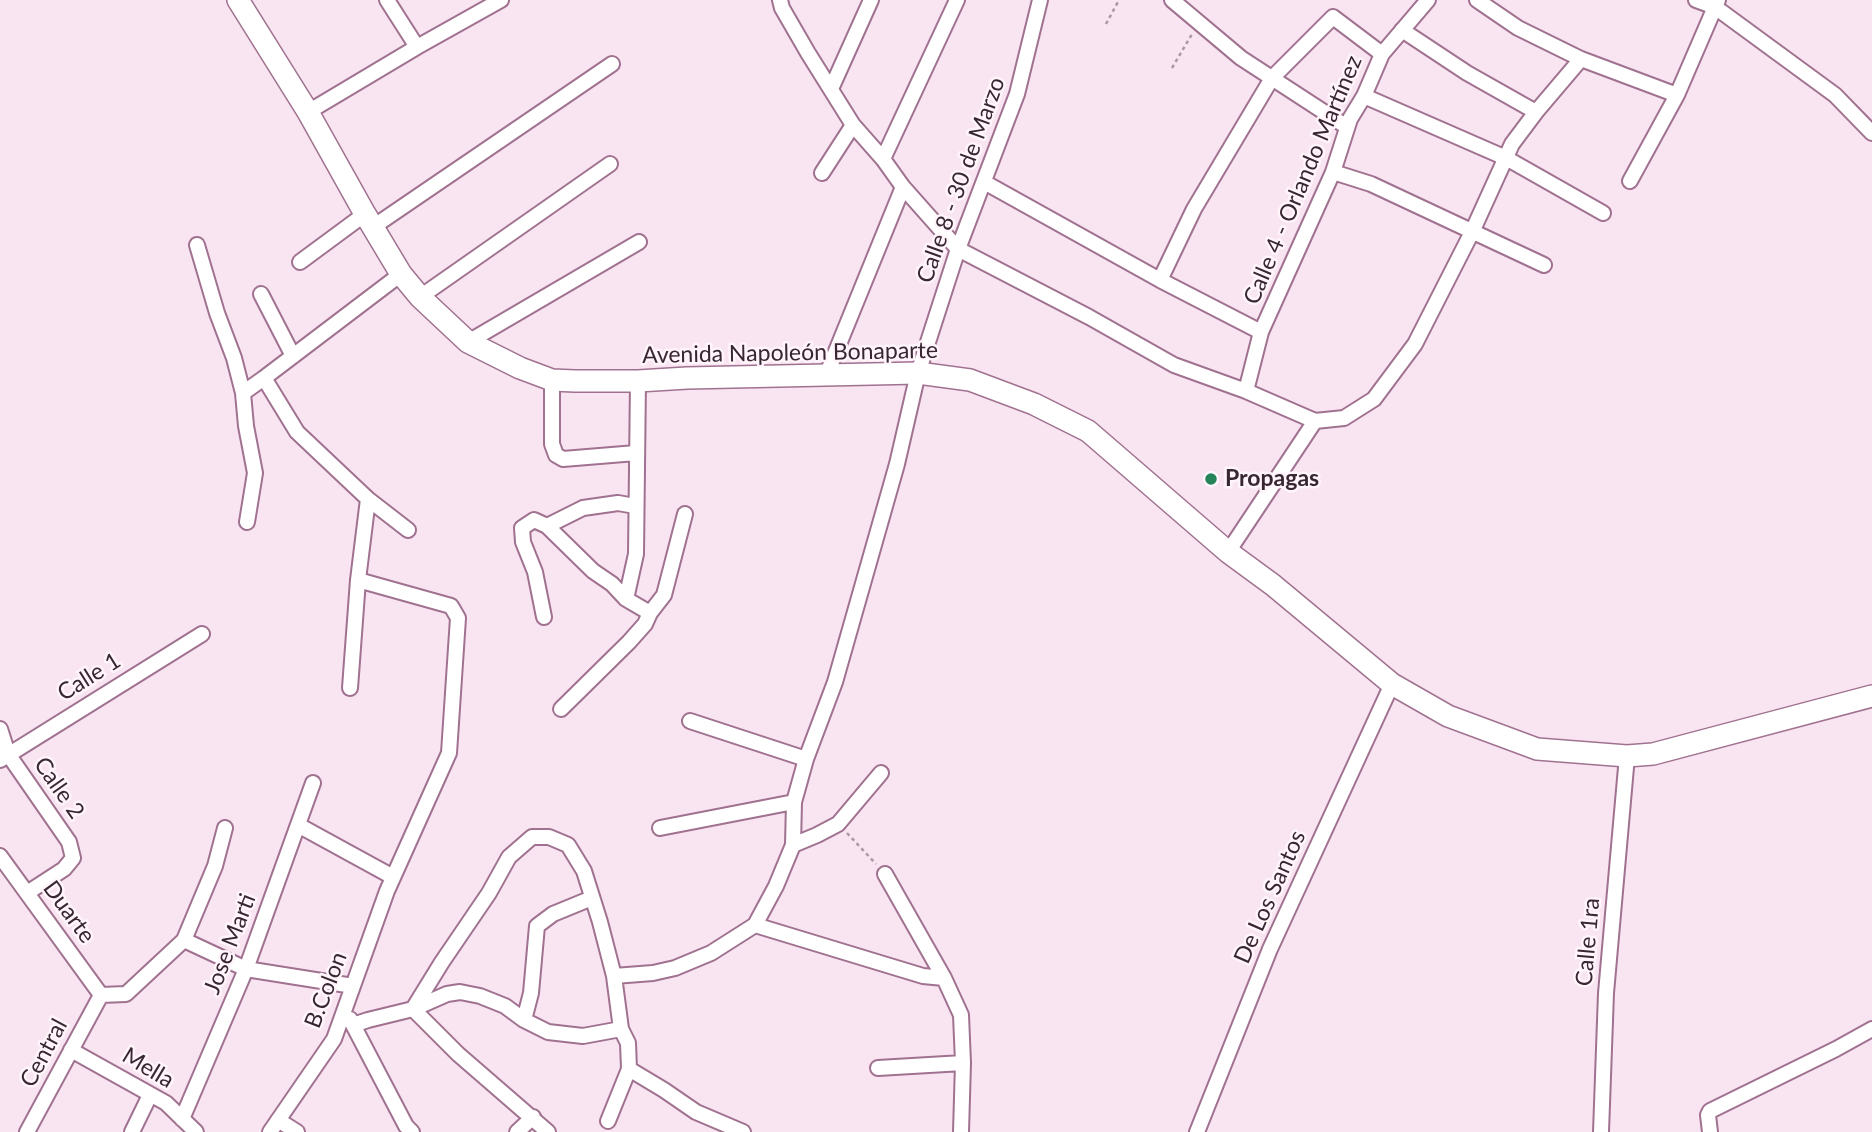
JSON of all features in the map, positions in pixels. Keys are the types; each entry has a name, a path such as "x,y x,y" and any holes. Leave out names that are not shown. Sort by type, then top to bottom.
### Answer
{"main road":[{"name":"Avenida Napoleón Bonaparte","path":"237,0 308,112 401,274 419,297 468,342 520,368 552,380 638,381 918,373 970,380 1034,404 1088,431 1227,552 1273,585 1392,684 1448,716 1536,749 1627,756 1653,754 1872,696"}],"street":[{"path":"387,0 417,47"},
{"path":"308,112 501,0"},
{"path":"831,89 871,0"},
{"path":"883,159 957,0"},
{"name":"Calle 8 - 30 de Marzo","path":"793,845 793,802 806,758 835,682 897,464 918,373 958,249 1017,94 1040,0"},
{"path":"1172,0 1241,58 1347,127"},
{"name":"Calle 4 - Orlando Martínez","path":"1245,391 1261,332 1333,172 1347,127 1382,54 1428,0"},
{"path":"1477,0 1518,29 1581,59 1677,95"},
{"path":"1696,0 1717,3 1835,95 1872,133"},
{"path":"783,3 808,53 853,125 958,249 1174,365 1315,421 1344,418 1374,399 1415,344 1472,232 1512,144 1581,59"},
{"path":"1630,180 1677,95 1717,3"},
{"path":"1160,280 1194,209 1272,78 1333,17 1382,54"},
{"path":"1402,30 1468,73 1536,112"},
{"path":"300,262 369,221 612,64"},
{"path":"1364,96 1506,158 1602,213"},
{"path":"822,173 853,125"},
{"path":"419,297 610,164"},
{"path":"1333,172 1371,184 1544,265"},
{"path":"984,181 1160,280 1261,332"},
{"path":"826,376 903,187"},
{"path":"468,342 639,242"},
{"path":"197,245 243,393 246,426 256,474 247,522"},
{"path":"243,393 401,274"},
{"path":"261,294 293,356"},
{"path":"264,378 297,432 368,499 408,530"},
{"path":"552,380 552,444 556,455 563,459 636,453"},
{"path":"626,599 636,554 638,381"},
{"path":"1227,552 1315,421"},
{"path":"350,688 358,580 368,499"},
{"path":"547,526 583,508 618,503 635,506"},
{"path":"561,709 629,642 664,595 685,514"},
{"path":"544,617 535,572 523,542 523,528 534,520 547,526 626,599 650,613"},
{"name":"B.Colon","path":"274,1126 334,1039 387,891 449,753 458,618 451,606 358,580"},
{"name":"Calle 1","path":"4,757 202,634"},
{"name":"De Los Santos","path":"1197,1132 1270,949 1392,684"},
{"path":"690,721 806,758"},
{"name":"Calle 2","path":"0,729 4,757 69,842 73,858 64,869 27,893"},
{"name":"Calle 1ra","path":"1601,1132 1606,993 1627,756"},
{"path":"614,976 675,968 711,953 755,925 776,886 793,845 838,824 881,773"},
{"name":"Jose Marti","path":"182,1119 246,969 313,783"},
{"path":"660,828 793,802"},
{"path":"298,825 393,877"},
{"path":"101,995 126,994 184,940 215,866 225,828"},
{"path":"413,1009 489,893 509,857 531,837 549,837 568,845 584,871 614,976 621,1028 628,1043 629,1069 608,1121"},
{"name":"Duarte","path":"0,856 101,995"},
{"path":"885,874 944,978 961,1015 961,1132"},
{"path":"524,1020 531,993 537,926 553,914 592,898"},
{"path":"755,925 923,976 944,978"},
{"path":"184,940 246,969 353,986"},
{"path":"353,1025 413,1009 447,994 460,992 480,996 505,1006 524,1020 548,1032 583,1036 621,1028"},
{"name":"Central","path":"27,1132 101,995"},
{"path":"345,1008 406,1126 412,1132"},
{"path":"413,1009 458,1054 548,1132"},
{"path":"1710,1132 1710,1111 1872,1029"},
{"name":"Mella","path":"71,1049 166,1103 196,1132"},
{"path":"878,1068 963,1063"},
{"path":"629,1069 696,1112 743,1132"},
{"path":"132,1132 150,1095"},
{"path":"517,1132 533,1117"},
{"path":"274,1126 297,1132"}],"path":[{"path":"1106,24 1119,0"},
{"path":"1172,68 1199,22"},
{"path":"838,824 885,874"}],"place":[{"name":"Propagas","path":"1211,479"}]}
